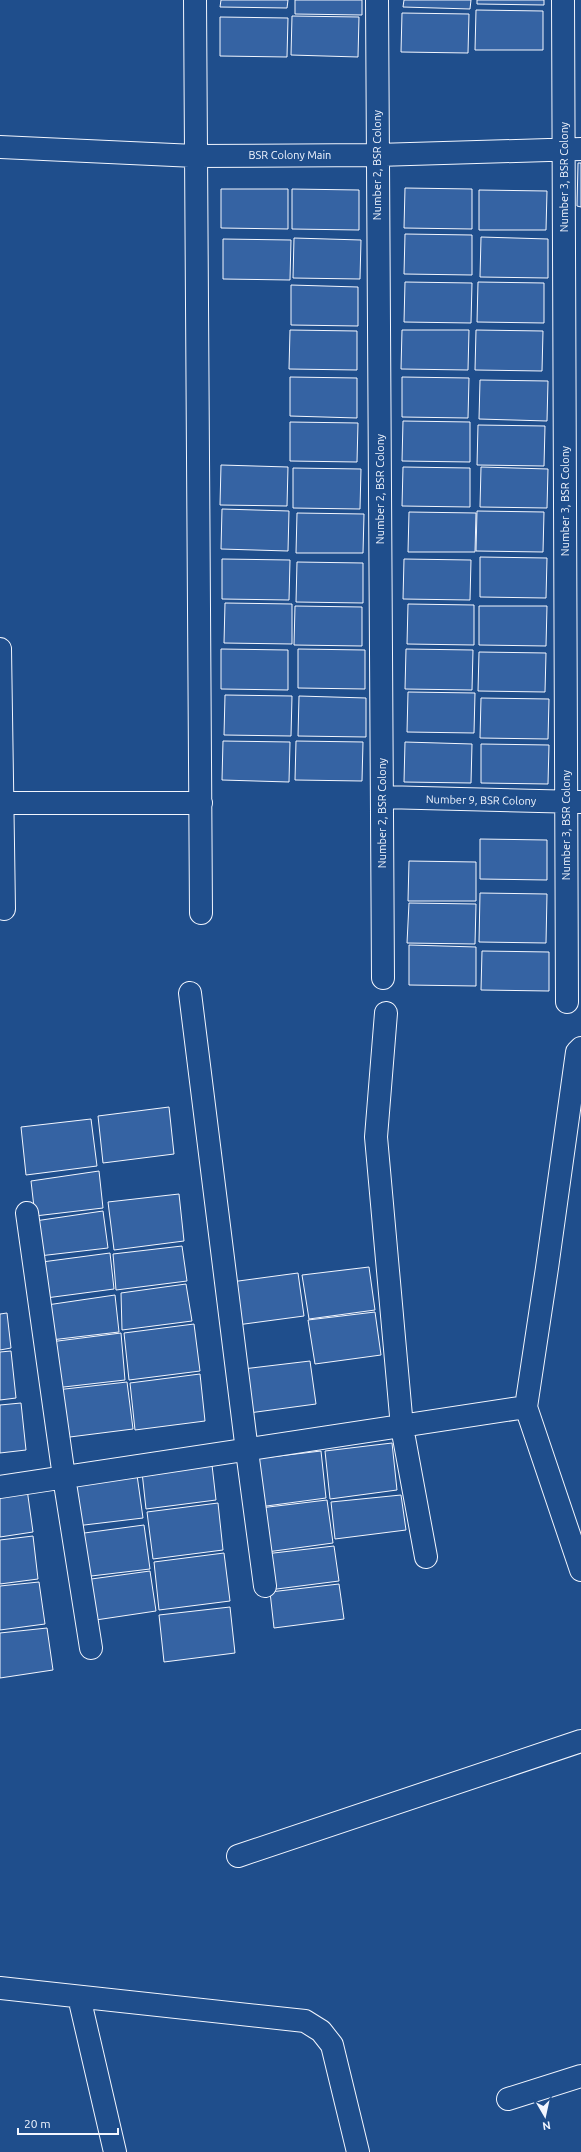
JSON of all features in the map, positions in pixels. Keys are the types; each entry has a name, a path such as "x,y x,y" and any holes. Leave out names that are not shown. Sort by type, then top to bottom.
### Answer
{"street":[{"path":"195,0 201,913"},
{"name":"Number 2, BSR Colony","path":"377,0 383,978"},
{"name":"Number 3, BSR Colony","path":"563,0 572,149 573,802 568,1002"},
{"name":"BSR Colony Main","path":"0,147 195,156 377,154 572,149"},
{"path":"0,649 4,909"},
{"name":"Number 9, BSR Colony","path":"382,797 573,802"},
{"path":"2,803 201,803"},
{"path":"190,993 247,1451 266,1586"},
{"path":"386,1013 376,1137 402,1427 426,1557"},
{"path":"581,1048 577,1052 526,1407 581,1570"},
{"path":"27,1213 64,1477 91,1648"},
{"path":"0,1488 526,1407"},
{"path":"238,1856 581,1741"},
{"path":"0,1988 305,2021 321,2030 332,2044 358,2152"},
{"path":"79,1996 115,2152"},
{"path":"508,2099 581,2076"}],"building":[{"path":"221,0 288,0 287,8 220,7"},
{"path":"295,0 362,0 362,15 295,14"},
{"path":"404,0 471,0 470,9 403,7"},
{"path":"477,0 544,0 544,5 477,4"},
{"path":"476,10 543,11 543,50 475,50"},
{"path":"402,13 469,14 468,53 401,52"},
{"path":"292,16 359,17 358,57 291,55"},
{"path":"220,17 288,18 287,57 220,56"},
{"path":"578,163 581,163 581,207 577,206"},
{"path":"405,188 472,189 472,229 404,228"},
{"path":"221,189 288,189 288,229 221,228"},
{"path":"292,189 359,190 359,230 292,229"},
{"path":"479,190 547,191 546,230 479,230"},
{"path":"405,234 472,235 472,275 404,274"},
{"path":"481,237 548,239 548,278 480,277"},
{"path":"294,238 361,240 360,279 293,278"},
{"path":"223,239 291,240 290,280 223,279"},
{"path":"405,282 472,283 471,323 404,322"},
{"path":"478,282 544,283 544,323 477,322"},
{"path":"291,285 358,287 358,326 291,325"},
{"path":"290,330 357,331 357,370 289,369"},
{"path":"402,330 469,330 468,370 401,369"},
{"path":"476,330 543,331 542,371 475,370"},
{"path":"290,377 357,378 357,418 290,416"},
{"path":"402,377 469,378 468,418 402,417"},
{"path":"480,380 548,381 547,421 479,419"},
{"path":"403,421 470,422 470,462 402,461"},
{"path":"290,422 358,423 357,462 290,461"},
{"path":"478,425 545,426 544,466 477,465"},
{"path":"221,465 288,467 287,506 220,505"},
{"path":"403,467 470,468 470,507 402,506"},
{"path":"481,467 548,469 547,508 480,507"},
{"path":"293,468 361,469 360,509 293,508"},
{"path":"222,509 289,511 288,551 221,549"},
{"path":"477,511 544,512 543,552 476,551"},
{"path":"409,512 476,513 475,552 408,552"},
{"path":"297,513 364,514 363,553 296,553"},
{"path":"480,557 547,558 546,598 480,597"},
{"path":"222,559 290,560 289,600 222,599"},
{"path":"404,559 471,560 470,600 403,599"},
{"path":"297,562 363,563 363,603 296,602"},
{"path":"225,603 292,604 292,644 224,643"},
{"path":"408,604 474,605 474,645 407,644"},
{"path":"295,606 362,607 362,646 294,645"},
{"path":"479,606 547,606 546,646 479,645"},
{"path":"221,649 288,650 288,690 221,689"},
{"path":"298,649 365,650 365,689 298,688"},
{"path":"406,649 473,650 472,690 405,689"},
{"path":"479,652 546,653 545,692 478,691"},
{"path":"408,692 475,693 474,733 407,732"},
{"path":"225,695 292,696 291,736 224,735"},
{"path":"299,696 366,698 366,737 298,736"},
{"path":"481,698 549,699 548,739 480,738"},
{"path":"223,741 290,742 289,782 222,780"},
{"path":"296,741 363,742 362,781 295,780"},
{"path":"405,742 472,744 471,783 404,782"},
{"path":"481,744 549,745 548,784 481,783"},
{"path":"480,839 547,840 547,880 480,879"},
{"path":"409,861 476,862 476,901 408,901"},
{"path":"480,893 547,894 546,943 479,942"},
{"path":"409,903 476,904 475,944 407,943"},
{"path":"409,945 476,947 476,986 409,985"},
{"path":"482,951 549,952 549,991 481,990"},
{"path":"169,1107 174,1154 103,1163 98,1116"},
{"path":"91,1119 97,1166 26,1175 21,1127"},
{"path":"99,1171 103,1208 35,1216 31,1181"},
{"path":"179,1194 184,1241 114,1250 108,1202"},
{"path":"103,1211 108,1248 39,1256 35,1221"},
{"path":"182,1246 187,1281 116,1290 113,1254"},
{"path":"110,1253 114,1289 46,1298 42,1262"},
{"path":"369,1267 375,1310 309,1319 302,1275"},
{"path":"298,1273 304,1316 237,1325 231,1282"},
{"path":"186,1284 192,1321 122,1330 121,1293"},
{"path":"115,1295 119,1332 51,1340 47,1305"},
{"path":"375,1312 381,1355 315,1364 308,1320"},
{"path":"7,1313 11,1348 0,1350 0,1314"},
{"path":"194,1324 200,1371 129,1380 124,1333"},
{"path":"121,1333 125,1380 55,1388 50,1342"},
{"path":"11,1351 16,1398 0,1400 0,1352"},
{"path":"310,1361 316,1404 249,1413 243,1369"},
{"path":"200,1374 205,1421 135,1430 130,1383"},
{"path":"127,1382 133,1429 62,1438 56,1390"},
{"path":"21,1403 26,1450 0,1453 0,1405"},
{"path":"392,1443 397,1490 330,1499 325,1451"},
{"path":"321,1451 326,1498 259,1507 254,1459"},
{"path":"212,1465 216,1500 146,1509 142,1472"},
{"path":"137,1475 143,1518 76,1526 70,1483"},
{"path":"27,1489 33,1532 0,1537 0,1493"},
{"path":"401,1495 406,1530 335,1539 331,1502"},
{"path":"327,1500 333,1543 267,1552 260,1508"},
{"path":"218,1503 223,1550 153,1559 147,1512"},
{"path":"144,1525 150,1569 83,1577 77,1534"},
{"path":"33,1536 38,1579 0,1584 0,1540"},
{"path":"334,1546 339,1581 269,1590 265,1554"},
{"path":"224,1553 230,1601 159,1610 154,1562"},
{"path":"150,1571 156,1611 89,1621 84,1580"},
{"path":"39,1582 45,1624 0,1630 0,1586"},
{"path":"339,1584 344,1619 274,1628 270,1592"},
{"path":"230,1607 235,1653 164,1662 159,1615"},
{"path":"47,1628 53,1670 0,1678 0,1633"}]}
